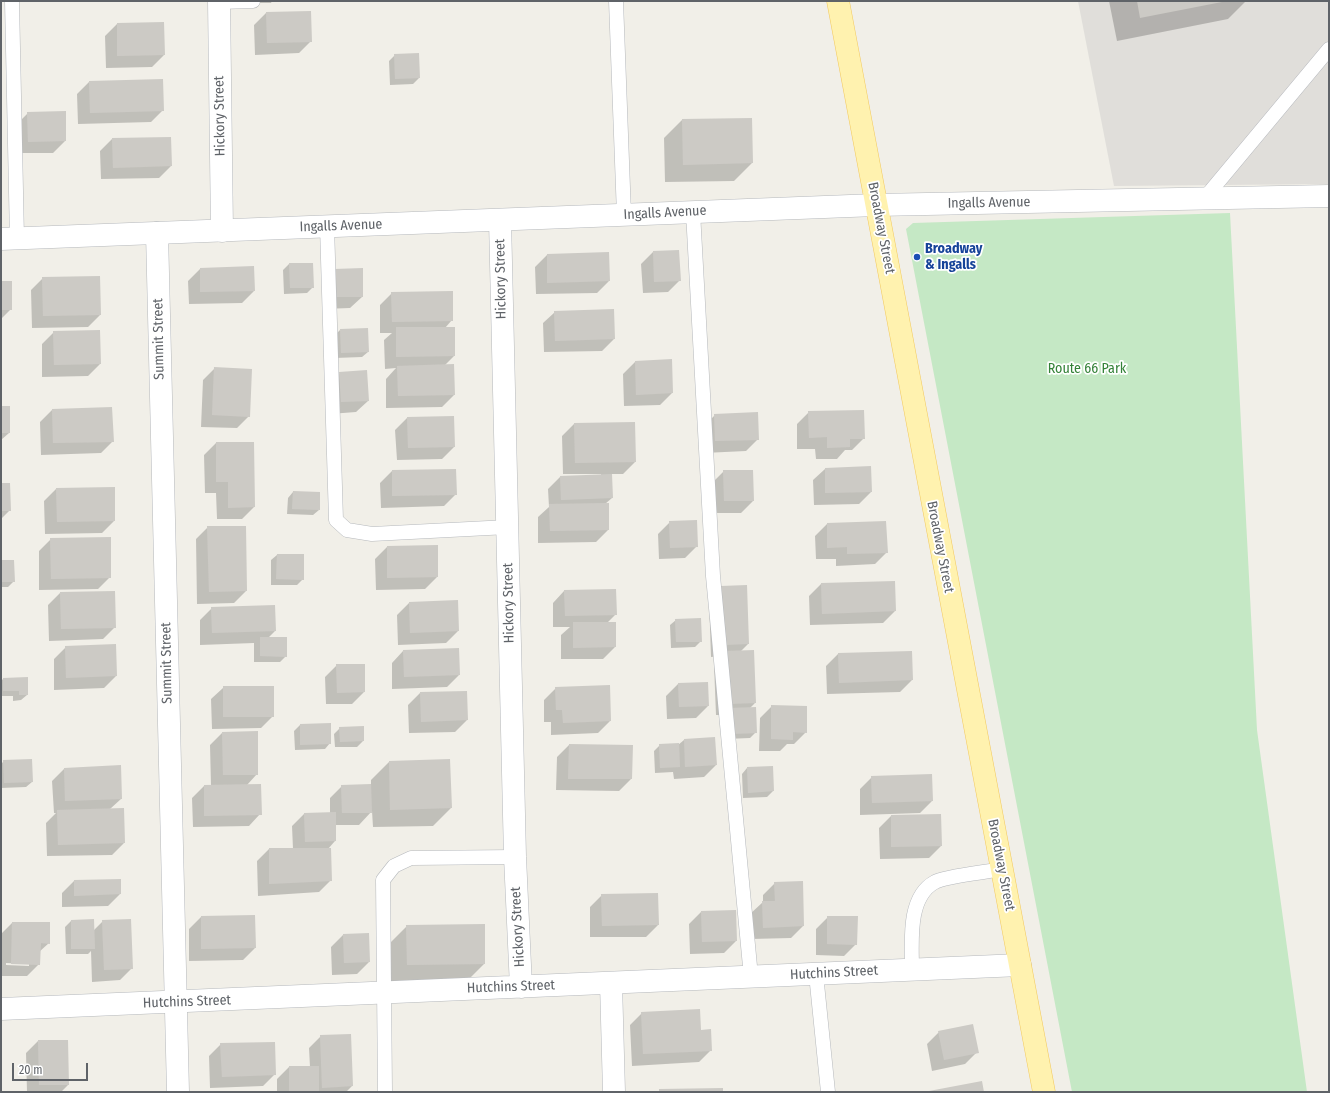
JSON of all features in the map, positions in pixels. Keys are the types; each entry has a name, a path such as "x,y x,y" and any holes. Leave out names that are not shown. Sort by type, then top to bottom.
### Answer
{"main road":[{"name":"Broadway Street","path":"838,1 1044,1092"}],"street":[{"name":"Hickory Street","path":"219,2 222,231"},
{"name":"Ingalls Avenue","path":"9,239 876,205 1329,196"},
{"name":"Hickory Street","path":"500,220 515,857 521,987"},
{"name":"Summit Street","path":"157,233 178,1092"},
{"name":"Hutchins Street","path":"1,1009 1020,965"},
{"path":"611,983 614,1092"}],"lane":[{"path":"9,239 12,1"},
{"path":"219,2 253,1"},
{"path":"616,1 624,215"},
{"path":"1204,199 1329,49"},
{"path":"693,212 713,576 751,977"},
{"path":"327,226 336,520 347,530 372,534 508,527"},
{"path":"384,1092 383,880 394,866 411,858 515,857"},
{"path":"912,970 912,919 924,890 936,881 1002,869"},
{"path":"816,974 828,1092"}],"shaded area":[{"path":"1078,1 1329,1 1329,184 1114,186"}],"green space":[{"name":"Route 66 Park","path":"1230,213 1257,730 1307,1092 1072,1092 906,229 913,223"}],"building":[{"path":"1137,1 1221,1 1222,2 1140,18"},
{"path":"311,11 312,42 267,43 266,12"},
{"path":"164,22 165,55 117,56 117,23"},
{"path":"419,53 420,78 395,79 394,54"},
{"path":"163,79 164,111 90,113 89,81"},
{"path":"66,111 66,141 28,142 27,112"},
{"path":"752,118 753,163 683,165 682,119"},
{"path":"171,137 172,166 113,168 112,138"},
{"path":"679,250 681,281 654,282 653,251"},
{"path":"609,252 610,281 547,283 547,254"},
{"path":"289,263 313,263 314,288 290,288"},
{"path":"254,266 255,291 200,292 200,268"},
{"path":"363,268 363,297 334,297 334,269"},
{"path":"100,276 101,315 43,316 42,277"},
{"path":"1,281 12,281 12,310 1,310"},
{"path":"453,291 453,321 392,322 391,292"},
{"path":"614,309 615,339 555,341 554,311"},
{"path":"396,327 455,327 455,356 396,357"},
{"path":"368,328 369,352 341,353 340,329"},
{"path":"100,330 101,364 54,365 53,331"},
{"path":"672,359 673,393 636,395 635,361"},
{"path":"454,364 455,395 398,396 397,366"},
{"path":"214,367 252,369 250,417 212,415"},
{"path":"367,370 369,401 341,402 339,372"},
{"path":"1,406 10,406 10,433 1,433"},
{"path":"112,407 114,442 53,443 52,409"},
{"path":"864,410 865,439 850,439 850,447 827,448 827,437 809,438 808,411"},
{"path":"758,412 759,440 715,441 714,414"},
{"path":"454,416 455,447 408,448 407,417"},
{"path":"635,422 636,462 575,463 574,423"},
{"path":"216,442 254,442 255,507 228,508 228,482 216,482"},
{"path":"871,466 872,492 825,493 825,468"},
{"path":"456,469 457,495 392,496 392,470"},
{"path":"723,470 753,470 754,501 724,501"},
{"path":"612,474 613,498 561,500 560,476"},
{"path":"1,483 10,483 11,511 1,511"},
{"path":"115,487 115,521 57,522 56,488"},
{"path":"293,491 320,492 320,510 292,509"},
{"path":"609,503 609,530 550,531 549,504"},
{"path":"697,520 698,547 670,548 669,521"},
{"path":"886,521 888,553 847,554 847,547 827,548 827,523"},
{"path":"207,526 246,526 247,591 209,592"},
{"path":"111,537 111,578 51,579 50,538"},
{"path":"438,545 438,577 387,578 387,546"},
{"path":"277,554 304,554 304,580 276,579"},
{"path":"1,560 14,560 15,582 1,582"},
{"path":"895,581 896,611 822,614 821,583"},
{"path":"747,585 749,644 723,645 721,586"},
{"path":"616,589 617,615 565,616 564,590"},
{"path":"115,591 116,628 61,629 60,592"},
{"path":"458,600 459,631 410,633 409,602"},
{"path":"275,605 276,631 212,633 211,607"},
{"path":"701,618 702,642 676,642 675,619"},
{"path":"573,622 616,622 616,647 573,648"},
{"path":"260,637 287,637 287,657 260,656"},
{"path":"116,644 117,676 66,678 65,646"},
{"path":"459,648 460,675 404,677 403,650"},
{"path":"754,650 756,703 728,704 726,651"},
{"path":"912,651 913,680 839,683 838,653"},
{"path":"336,664 365,664 365,692 337,693"},
{"path":"28,677 28,695 19,695 19,691 3,691 3,678"},
{"path":"708,682 709,706 679,707 678,683"},
{"path":"610,685 611,721 563,723 562,710 556,710 555,687"},
{"path":"223,686 274,686 274,717 223,717"},
{"path":"467,691 468,720 421,722 420,692"},
{"path":"771,705 807,706 807,733 793,732 793,740 771,739"},
{"path":"756,707 757,733 732,734 731,708"},
{"path":"331,723 331,744 300,745 300,724"},
{"path":"364,726 364,741 340,742 339,727"},
{"path":"258,731 258,775 223,775 222,732"},
{"path":"715,737 717,765 685,767 684,739"},
{"path":"679,743 680,767 660,768 659,744"},
{"path":"569,744 633,745 632,779 568,779"},
{"path":"32,759 33,782 4,783 3,760"},
{"path":"450,759 452,808 390,810 389,761"},
{"path":"121,765 122,799 65,801 64,768"},
{"path":"773,766 774,791 748,793 747,767"},
{"path":"932,774 933,801 872,803 871,776"},
{"path":"261,784 262,815 204,816 204,785"},
{"path":"371,784 372,813 342,813 341,785"},
{"path":"124,808 125,843 58,845 57,810"},
{"path":"336,812 336,841 305,842 304,813"},
{"path":"941,814 942,846 891,847 891,815"},
{"path":"269,848 331,848 332,881 269,884"},
{"path":"121,879 121,894 74,896 74,880"},
{"path":"803,881 804,926 763,928 762,901 775,901 774,882"},
{"path":"658,893 659,925 602,926 601,894"},
{"path":"736,910 737,941 702,942 701,911"},
{"path":"255,915 256,948 201,949 201,916"},
{"path":"827,916 858,916 857,945 827,944"},
{"path":"94,919 95,949 71,949 71,920"},
{"path":"131,919 133,969 104,970 102,920"},
{"path":"12,922 50,922 50,944 41,943 40,965 11,964"},
{"path":"485,924 485,964 407,965 406,925"},
{"path":"369,933 370,962 344,963 343,934"},
{"path":"700,1009 701,1030 711,1029 712,1051 643,1054 641,1012"},
{"path":"973,1024 979,1053 944,1060 938,1031"},
{"path":"351,1034 353,1086 322,1088 320,1035"},
{"path":"38,1040 68,1040 69,1085 39,1085"},
{"path":"275,1042 276,1075 222,1077 220,1043"},
{"path":"289,1066 319,1066 319,1092 289,1092"},
{"path":"982,1081 984,1092 929,1092 929,1091"},
{"path":"723,1088 723,1092 659,1092 659,1089"}],"place":[{"name":"Broadway & Ingalls","path":"917,257"}]}
